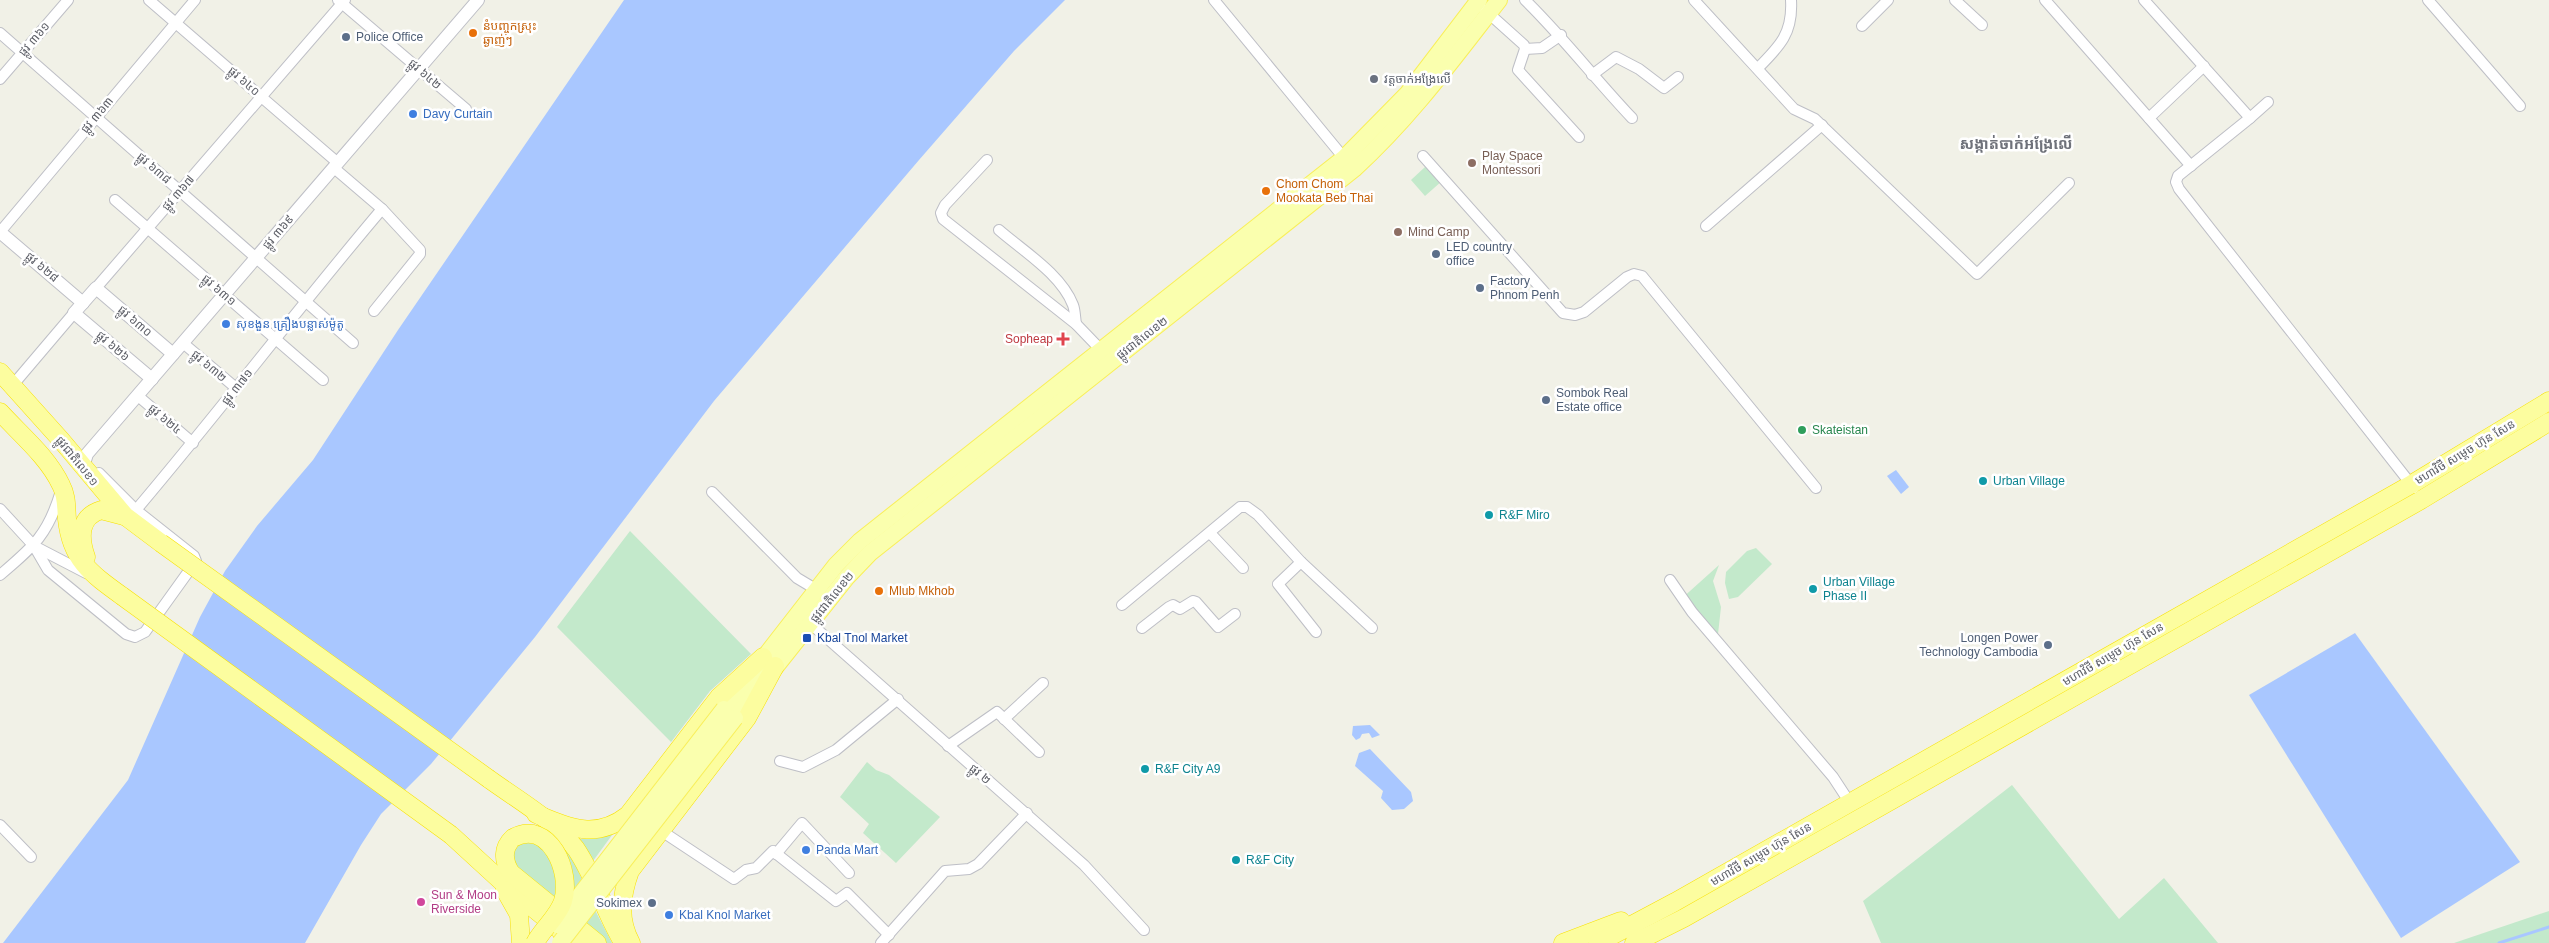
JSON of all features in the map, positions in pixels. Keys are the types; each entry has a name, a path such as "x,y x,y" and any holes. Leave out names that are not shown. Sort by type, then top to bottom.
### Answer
{"highway":[{"name":"ផ្លូវជាតិលេខ១","path":"0,372 62,440 83,467 161,542 536,814"},
{"name":"មហាវិថី សម្តេច ហ៊ុន សែន","path":"1676,902 2412,484 2549,401"},
{"name":"ផ្លូវជាតិលេខ១","path":"0,412 44,460 62,486 66,497 71,542 75,553 100,581 451,835 490,870"},
{"name":"មហាវិថី សម្តេច ហ៊ុន សែន","path":"1684,918 2421,500 2549,422"},
{"path":"100,581 84,553 82,540 83,525 88,516 101,510 130,513"},
{"path":"536,814 576,829 606,828 617,824 628,815 719,697 769,661"},
{"path":"630,943 624,928 622,915 624,887 630,872 660,830 747,718 769,661"},
{"path":"536,814 575,848 592,877 613,925 624,943"},
{"path":"535,943 563,901 563,869 553,849 540,836 529,832 513,838 504,852 506,864 511,873 597,943"},
{"path":"490,870 512,901 519,916 521,943"},
{"path":"490,870 511,890 576,943"},
{"path":"1562,943 1676,902"},
{"path":"1598,943 1676,902"},
{"path":"1634,943 1684,918"},
{"path":"1648,943 1684,918"}],"main road":[{"name":"ផ្លូវជាតិលេខ២","path":"1304,200 1408,93 1482,6 1499,0"},
{"name":"ផ្លូវជាតិលេខ២","path":"769,661 810,624 870,553 1173,303 1304,200 1354,169 1404,121 1434,86 1482,6"},
{"name":"ផ្លូវជាតិលេខ២","path":"769,661 817,590 836,565 860,541 1101,350 1173,303"},
{"path":"560,943 769,661"},
{"path":"542,943 729,713"}],"street":[{"name":"ផ្លូវ ៣៦១","path":"0,79 68,0"},
{"name":"ផ្លូវ ៦៤០","path":"149,0 262,96 382,209 418,246 420,254 374,311"},
{"name":"ផ្លូវ ៣៦៣","path":"0,232 95,116 195,0"},
{"name":"ផ្លូវ ៣៦៩","path":"83,467 87,454 478,0"},
{"path":"1214,0 1344,158"},
{"path":"1525,0 1561,35 1592,75 1632,118"},
{"path":"1694,0 1794,109 1815,119 1977,274 2069,183"},
{"path":"1758,68 1786,36 1792,16 1791,0"},
{"path":"1862,26 1888,0"},
{"path":"1955,0 1982,25"},
{"path":"2144,0 2250,118"},
{"path":"2428,0 2520,106"},
{"name":"ផ្លូវ ៦៤២","path":"342,1 466,109"},
{"name":"ផ្លូវ ៣៦៧","path":"12,386 342,1"},
{"path":"2051,2 2191,166"},
{"path":"1482,6 1525,49 1542,48 1561,35"},
{"name":"ផ្លូវ ៦៣៨","path":"0,33 353,343"},
{"path":"1525,49 1518,70 1579,137"},
{"path":"1592,75 1617,57 1639,69 1664,88 1678,77"},
{"path":"2149,118 2204,66"},
{"path":"2268,102 2178,176 2176,182 2179,189 2412,484 2421,500"},
{"path":"1706,226 1822,126"},
{"path":"1423,156 1563,312 1575,315 1584,312 1627,278 1634,274 1642,276 1816,488"},
{"path":"987,160 945,205 941,213 943,219 1076,324 1101,350"},
{"name":"ផ្លូវ ៦៣១","path":"115,200 323,380"},
{"name":"ផ្លូវ ៣៧១","path":"130,513 193,443 305,300 382,209"},
{"path":"999,230 1048,272 1062,288 1073,305 1076,324"},
{"name":"ផ្លូវ ៦២៨","path":"0,232 83,303"},
{"name":"ផ្លូវ ៦៣០","path":"96,288 174,354"},
{"name":"ផ្លូវ ៦២៦","path":"74,313 152,379"},
{"name":"ផ្លូវ ៦៣២","path":"183,343 236,388"},
{"name":"ផ្លូវ ៦២៤","path":"138,396 193,443"},
{"path":"0,576 34,546 56,508 62,486"},
{"path":"712,492 797,578 817,590"},
{"path":"1122,605 1240,507 1247,507 1258,515 1301,562 1372,628"},
{"path":"0,509 34,546 48,570 126,634 135,637 145,632 196,561 194,556 130,513"},
{"path":"1210,533 1243,568"},
{"path":"34,546 100,581"},
{"path":"1301,562 1278,584 1316,632"},
{"path":"1670,580 1692,612 1833,777 1850,804"},
{"path":"1142,628 1169,607 1173,605 1180,609 1193,601 1218,628 1234,614"},
{"name":"ផ្លូវ ២","path":"810,624 898,699 948,746 1027,813 1084,865 1144,930"},
{"path":"1004,719 1043,683"},
{"path":"780,761 804,767 836,750 898,699"},
{"path":"948,746 996,712 1039,752"},
{"path":"882,943 945,871 969,869 978,864 1027,813"},
{"path":"776,854 802,823 849,873"},
{"path":"0,825 31,857"},
{"path":"660,830 734,879 746,870 755,868 773,851 836,900 847,893 889,935"}],"green space":[{"path":"1425,167 1434,172 1442,181 1425,196 1411,180"},
{"path":"630,531 751,654 710,691 671,742 557,627"},
{"path":"1756,548 1772,564 1738,597 1729,599 1725,583 1726,572 1747,551"},
{"path":"1719,565 1713,581 1721,607 1717,643 1680,600"},
{"path":"867,762 876,770 889,775 940,817 896,863 863,833 869,824 840,797"},
{"path":"2012,785 2119,919 2164,878 2218,943 1881,943 1863,901"},
{"path":"615,831 593,861 579,839 597,838"},
{"path":"551,833 570,852 596,912 612,943 606,943 566,910"},
{"path":"522,842 542,845 546,852 554,871 556,885 554,900 516,868 512,852"},
{"path":"2549,911 2549,943 2454,943"}],"water":[{"path":"624,0 1065,0 1014,51 714,401 535,637 431,764 381,814 305,943 3,943 128,780 200,617 225,571 257,526 313,460 398,330"},
{"path":"1896,470 1909,487 1901,494 1887,476"},
{"path":"2355,633 2520,862 2401,938 2249,695"},
{"path":"1370,725 1380,735 1372,738 1369,733 1362,734 1356,740 1352,735 1353,726"},
{"path":"1370,749 1411,792 1413,801 1404,809 1392,810 1381,798 1383,791 1355,766 1359,753"}],"waterway":[{"path":"2499,943 2549,927"}],"place":[{"name":"នំបញ្ចុកស្រុះ ឆ្ងាញ់ៗ","path":"473,33"},
{"name":"Police Office","path":"346,37"},
{"name":"វត្តចាក់អង្រែលើ","path":"1374,79"},
{"name":"Davy Curtain","path":"413,114"},
{"name":"Play Space Montessori","path":"1472,163"},
{"name":"Chom Chom Mookata Beb Thai","path":"1266,191"},
{"name":"Mind Camp","path":"1398,232"},
{"name":"LED country office","path":"1436,254"},
{"name":"Factory Phnom Penh","path":"1480,288"},
{"name":"សុខងួន គ្រឿងបន្លាស់ម៉ូតូ","path":"226,324"},
{"name":"Sopheap","path":"1063,339"},
{"name":"Sombok Real Estate office","path":"1546,400"},
{"name":"Skateistan","path":"1802,430"},
{"name":"Urban Village","path":"1983,481"},
{"name":"R&F Miro","path":"1489,515"},
{"name":"Urban Village Phase II","path":"1813,589"},
{"name":"Mlub Mkhob","path":"879,591"},
{"name":"Kbal Tnol Market","path":"807,638"},
{"name":"Longen Power Technology Cambodia","path":"2048,645"},
{"name":"R&F City A9","path":"1145,769"},
{"name":"Panda Mart","path":"806,850"},
{"name":"R&F City","path":"1236,860"},
{"name":"Sun & Moon Riverside","path":"421,902"},
{"name":"Sokimex","path":"652,903"},
{"name":"Kbal Knol Market","path":"669,915"}],"district":[{"name":"សង្កាត់ចាក់អង្រែលើ","path":"2016,143"}]}
